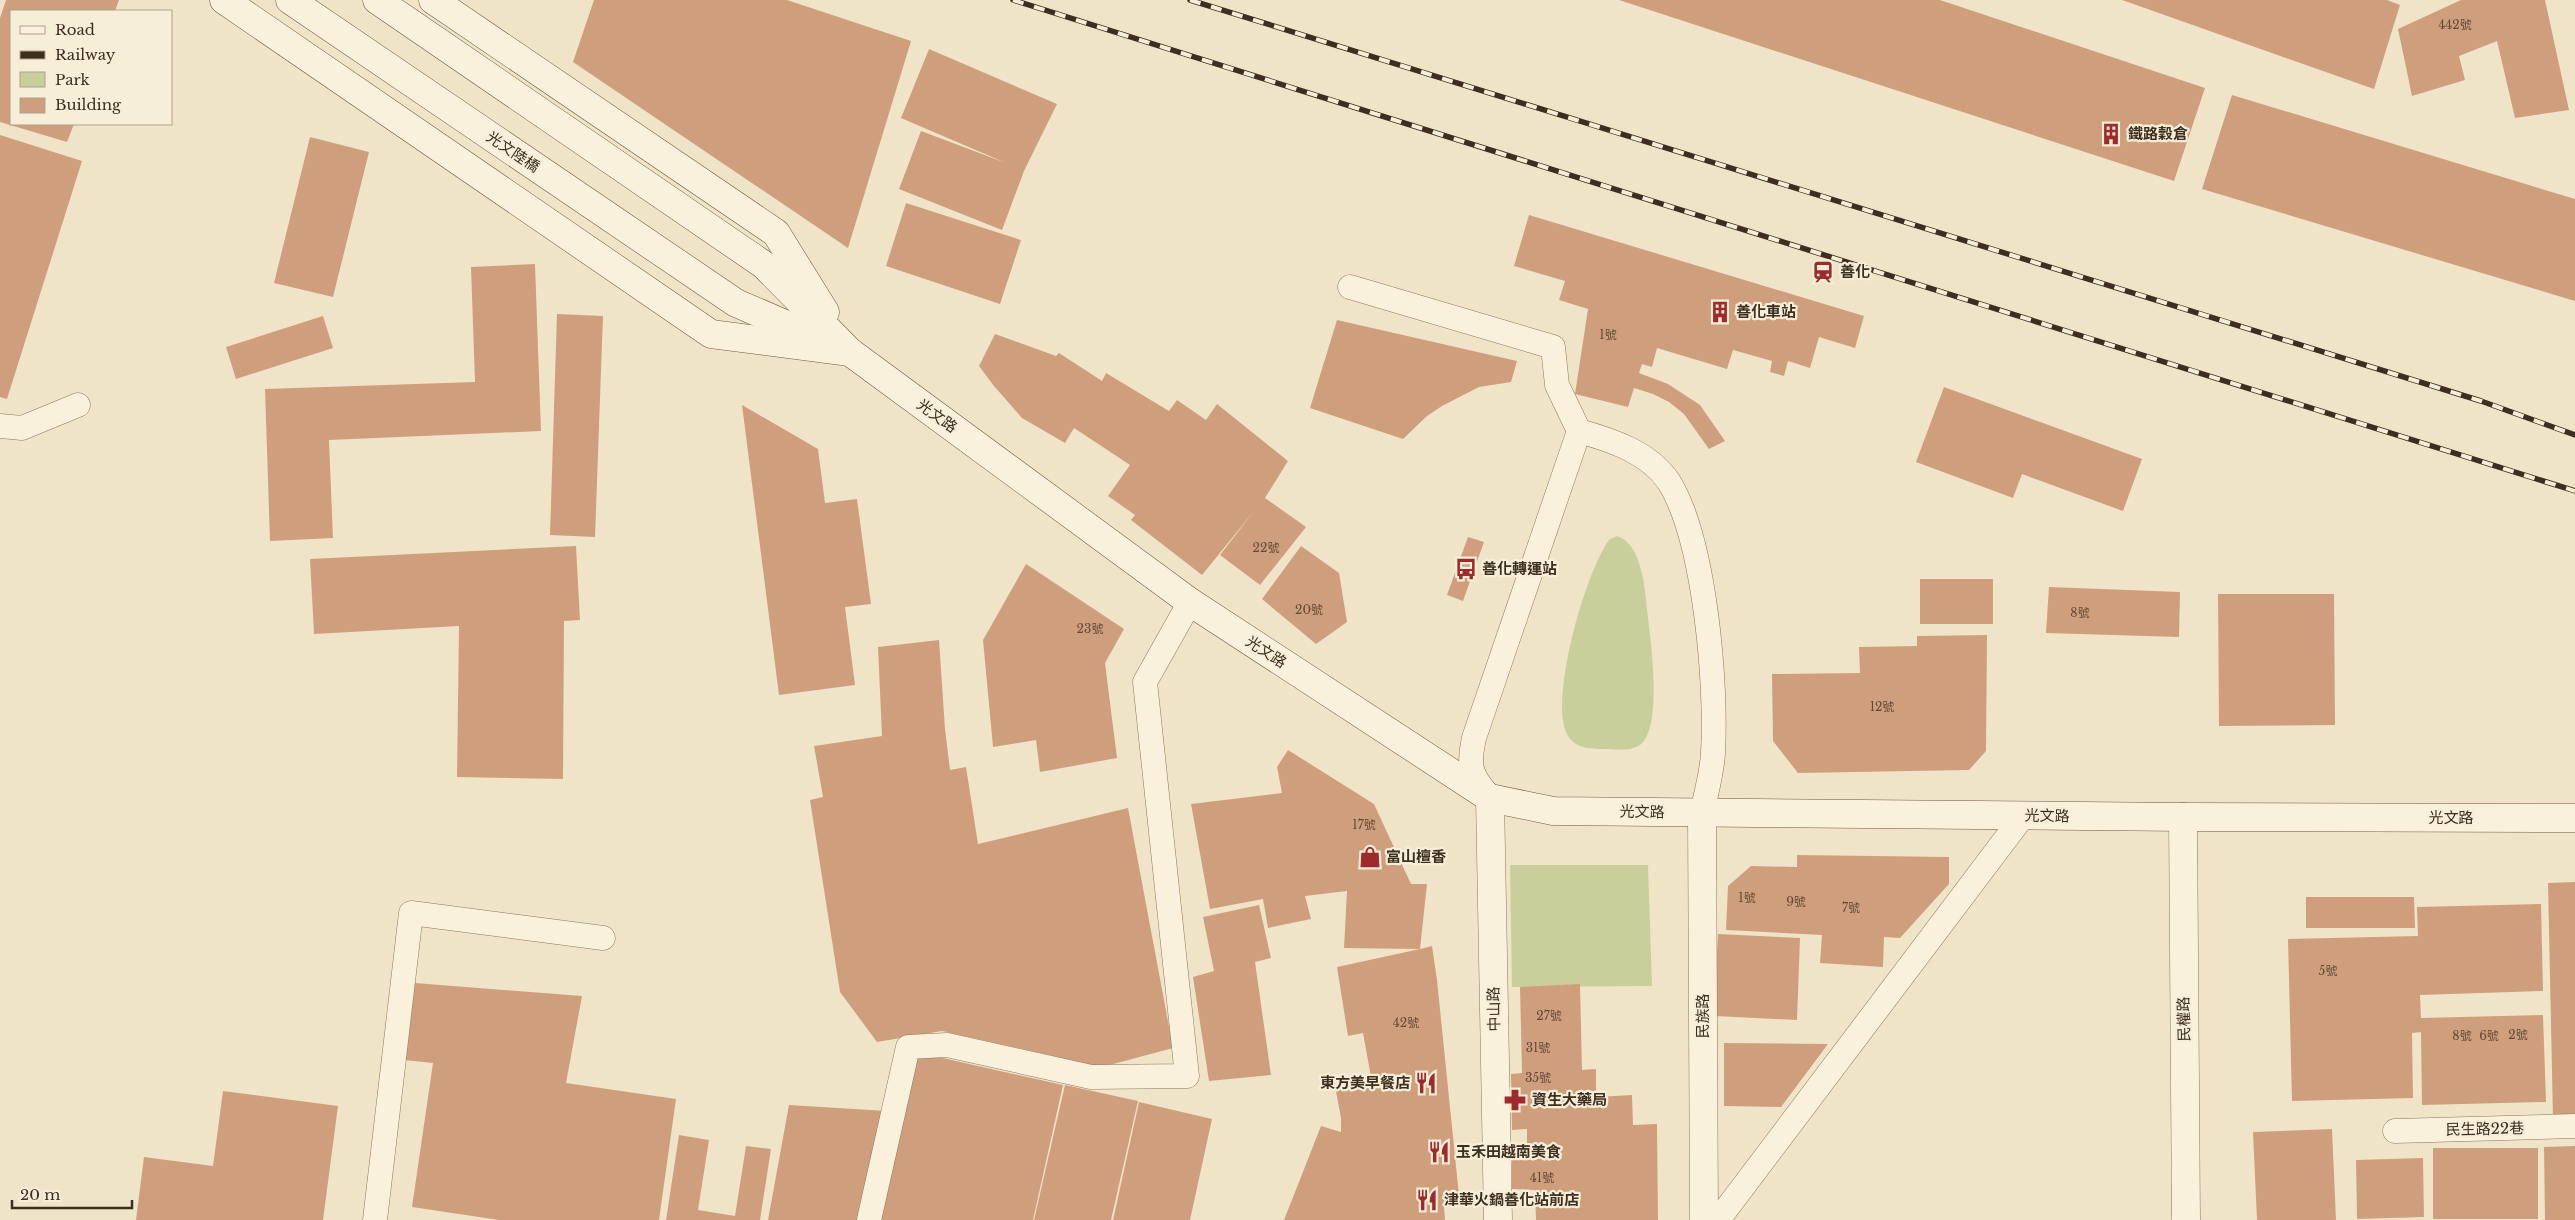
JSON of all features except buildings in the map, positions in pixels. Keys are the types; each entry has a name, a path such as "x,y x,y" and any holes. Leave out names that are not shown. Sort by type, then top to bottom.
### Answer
{"street":[{"path":"224,0 710,334 850,352"},
{"name":"光文陸橋","path":"290,0 736,304 850,352"},
{"path":"377,0 764,265 850,352"},
{"path":"433,0 776,233 850,352"},
{"name":"光文路","path":"850,352 1190,602 1490,798 1553,811 2183,818 2575,818"},
{"name":"中山路","path":"1490,798 1498,1220"},
{"name":"民族路","path":"1702,813 1704,1220"},
{"name":"民權路","path":"2183,818 2186,1220"}],"lane":[{"path":"1350,287 1553,347 1557,385 1579,430 1474,738 1471,767 1474,779 1490,798"},
{"path":"0,426 22,428 78,405"},
{"path":"1579,430 1616,441 1652,464 1668,482 1684,515 1695,551 1712,664 1713,754 1702,813"},
{"path":"869,1220 908,1047 947,1045 1091,1077 1188,1076 1145,682 1190,602"},
{"path":"1718,1220 2023,816"},
{"path":"375,1220 411,913 603,938"},
{"name":"民生路22巷","path":"2395,1131 2575,1126"}],"green space":[{"path":"1617,536 1625,540 1632,547 1637,556 1643,578 1654,681 1652,720 1647,735 1640,745 1636,747 1622,750 1592,749 1578,745 1567,734 1563,717 1566,665 1581,605 1591,577 1610,539"},
{"path":"1510,865 1648,865 1652,986 1512,987"}],"railway":[{"path":"1013,0 2575,491"},
{"path":"1190,0 2481,401 2575,435"}],"place":[{"name":"鐵路穀倉","path":"2111,134"},
{"name":"善化","path":"1823,272"},
{"name":"善化車站","path":"1720,312"},
{"name":"善化轉運站","path":"1466,569"},
{"name":"富山檀香","path":"1370,857"},
{"name":"東方美早餐店","path":"1426,1083"},
{"name":"資生大藥局","path":"1515,1100"},
{"name":"玉禾田越南美食","path":"1439,1152"},
{"name":"津華火鍋善化站前店","path":"1427,1200"}]}
